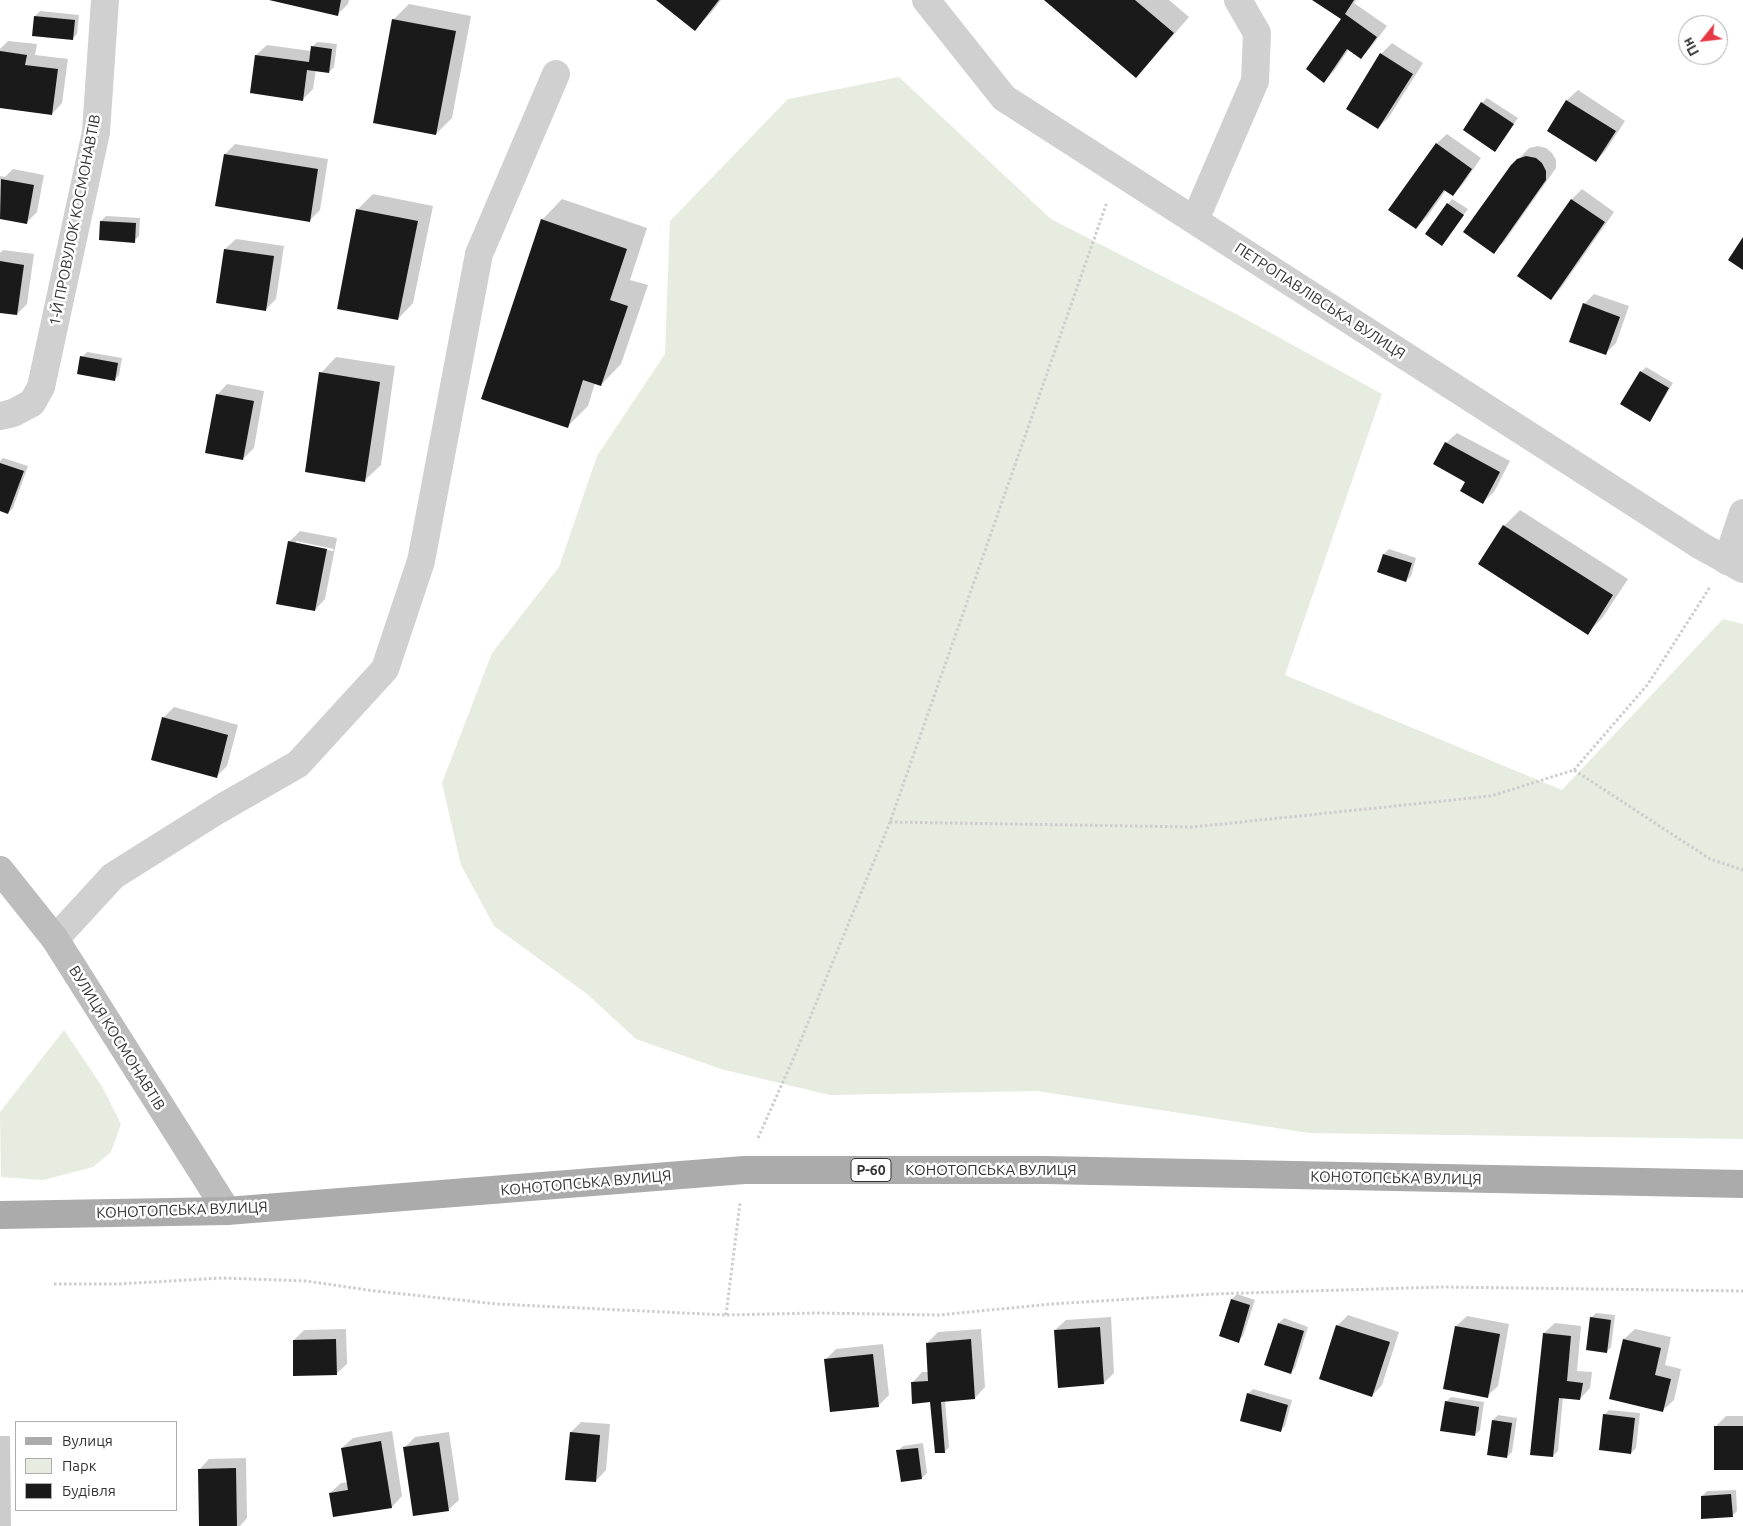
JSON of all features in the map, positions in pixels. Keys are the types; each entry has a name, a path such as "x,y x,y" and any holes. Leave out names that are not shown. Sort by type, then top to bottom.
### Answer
{"main road":[{"name":"КОНОТОПСЬКА ВУЛИЦЯ","path":"0,1215 227,1211 744,1170 1045,1170 1743,1184"}],"street":[{"name":"1-Й ПРОВУЛОК КОСМОНАВТІВ","path":"0,416 13,413 32,402 41,387 96,132 106,0"},
{"name":"ПЕТРОПАВЛІВСЬКА ВУЛИЦЯ","path":"926,0 1004,98 1692,541 1735,565"},
{"path":"1195,220 1227,149 1254,81 1256,33 1238,0"},
{"path":"55,939 113,876 218,810 298,764 385,669 421,561 479,254 556,74"},
{"path":"1735,565 1743,513"},
{"name":"ВУЛИЦЯ КОСМОНАВТІВ","path":"0,870 55,939 227,1211"}],"path":[{"path":"726,1314 744,1170 794,1057 890,822 1118,171"},
{"path":"890,822 1193,827 1491,796 1574,770 1648,684 1735,565"},
{"path":"1574,770 1710,860 1743,870"},
{"path":"54,1284 118,1284 222,1278 306,1281 375,1291 497,1304 726,1314 940,1315 1051,1304 1213,1294 1442,1287 1743,1290"}],"green space":[{"path":"899,77 1051,219 1238,315 1382,394 1285,675 1562,790 1723,619 1743,624 1743,1139 1309,1133 1037,1091 830,1095 721,1069 636,1039 587,994 494,926 461,865 442,783 492,653 559,567 597,456 665,354 670,221 788,99"},
{"path":"64,1030 103,1088 121,1124 111,1152 93,1167 43,1180 1,1177 0,1112"}],"building":[{"path":"269,0 341,0 338,16"},
{"path":"656,0 719,0 695,31"},
{"path":"1044,0 1135,0 1174,33 1136,78"},
{"path":"1312,0 1354,0 1345,14 1377,37 1361,59 1347,49 1324,83 1306,69 1341,19"},
{"path":"34,16 75,20 73,40 32,36"},
{"path":"392,19 456,31 436,135 373,123"},
{"path":"311,46 332,49 329,73 307,70 303,101 250,93 255,55 309,62"},
{"path":"0,51 27,55 25,65 58,69 52,115 0,108"},
{"path":"1380,53 1413,74 1378,129 1346,109"},
{"path":"1566,100 1616,131 1596,162 1547,131"},
{"path":"1481,102 1514,124 1495,152 1463,130"},
{"path":"1436,143 1472,169 1453,196 1444,190 1416,229 1388,210"},
{"path":"224,154 318,169 310,222 215,206"},
{"path":"1526,156 1536,158 1542,163 1546,171 1546,180 1494,254 1463,232 1511,165 1517,159"},
{"path":"1,179 34,185 27,224 0,219"},
{"path":"1571,199 1605,222 1551,300 1517,276"},
{"path":"1447,203 1464,215 1442,246 1425,234"},
{"path":"356,209 418,221 398,320 337,309"},
{"path":"541,219 627,249 610,300 628,306 601,386 583,380 568,428 481,399"},
{"path":"100,221 136,223 135,243 99,240"},
{"path":"1743,237 1743,270 1728,260"},
{"path":"224,249 274,256 266,311 216,303"},
{"path":"0,261 24,265 17,315 0,313"},
{"path":"1583,303 1620,317 1606,355 1569,342"},
{"path":"80,356 118,363 115,381 77,374"},
{"path":"1640,371 1669,388 1650,422 1620,404"},
{"path":"319,372 380,382 365,482 305,472"},
{"path":"216,394 254,401 243,460 205,453"},
{"path":"1445,442 1500,472 1483,504 1460,491 1465,482 1433,464"},
{"path":"0,463 24,471 8,514 0,511"},
{"path":"1503,525 1613,595 1588,635 1478,564"},
{"path":"288,541 327,549 315,611 276,604"},
{"path":"1383,554 1412,563 1406,582 1377,572"},
{"path":"162,717 228,735 217,778 151,760"},
{"path":"1231,1299 1250,1305 1239,1343 1219,1336"},
{"path":"1590,1317 1611,1320 1607,1353 1586,1350"},
{"path":"1278,1323 1304,1331 1291,1374 1264,1365"},
{"path":"1336,1325 1390,1342 1372,1397 1319,1379"},
{"path":"1455,1326 1500,1334 1488,1398 1443,1389"},
{"path":"1100,1327 1104,1384 1058,1388 1054,1330"},
{"path":"1543,1333 1571,1336 1567,1381 1583,1383 1580,1400 1559,1398 1553,1457 1530,1455"},
{"path":"336,1339 337,1375 293,1376 293,1340"},
{"path":"971,1339 975,1399 941,1402 945,1453 935,1453 930,1402 912,1404 911,1382 928,1381 926,1343"},
{"path":"1623,1339 1661,1348 1655,1375 1671,1379 1663,1412 1609,1399"},
{"path":"873,1354 879,1407 830,1412 824,1359"},
{"path":"1247,1393 1288,1405 1281,1432 1240,1421"},
{"path":"1445,1401 1479,1407 1475,1436 1440,1431"},
{"path":"1603,1414 1635,1418 1631,1454 1599,1450"},
{"path":"1492,1420 1512,1423 1507,1458 1487,1455"},
{"path":"1714,1426 1743,1426 1743,1470 1714,1470"},
{"path":"570,1432 600,1435 596,1482 565,1480"},
{"path":"381,1441 392,1508 333,1517 329,1493 348,1490 341,1448"},
{"path":"439,1442 449,1511 413,1516 403,1447"},
{"path":"918,1448 922,1479 901,1482 896,1450"},
{"path":"236,1468 237,1526 199,1526 198,1469"},
{"path":"1731,1494 1733,1517 1701,1519 1701,1496"}]}
